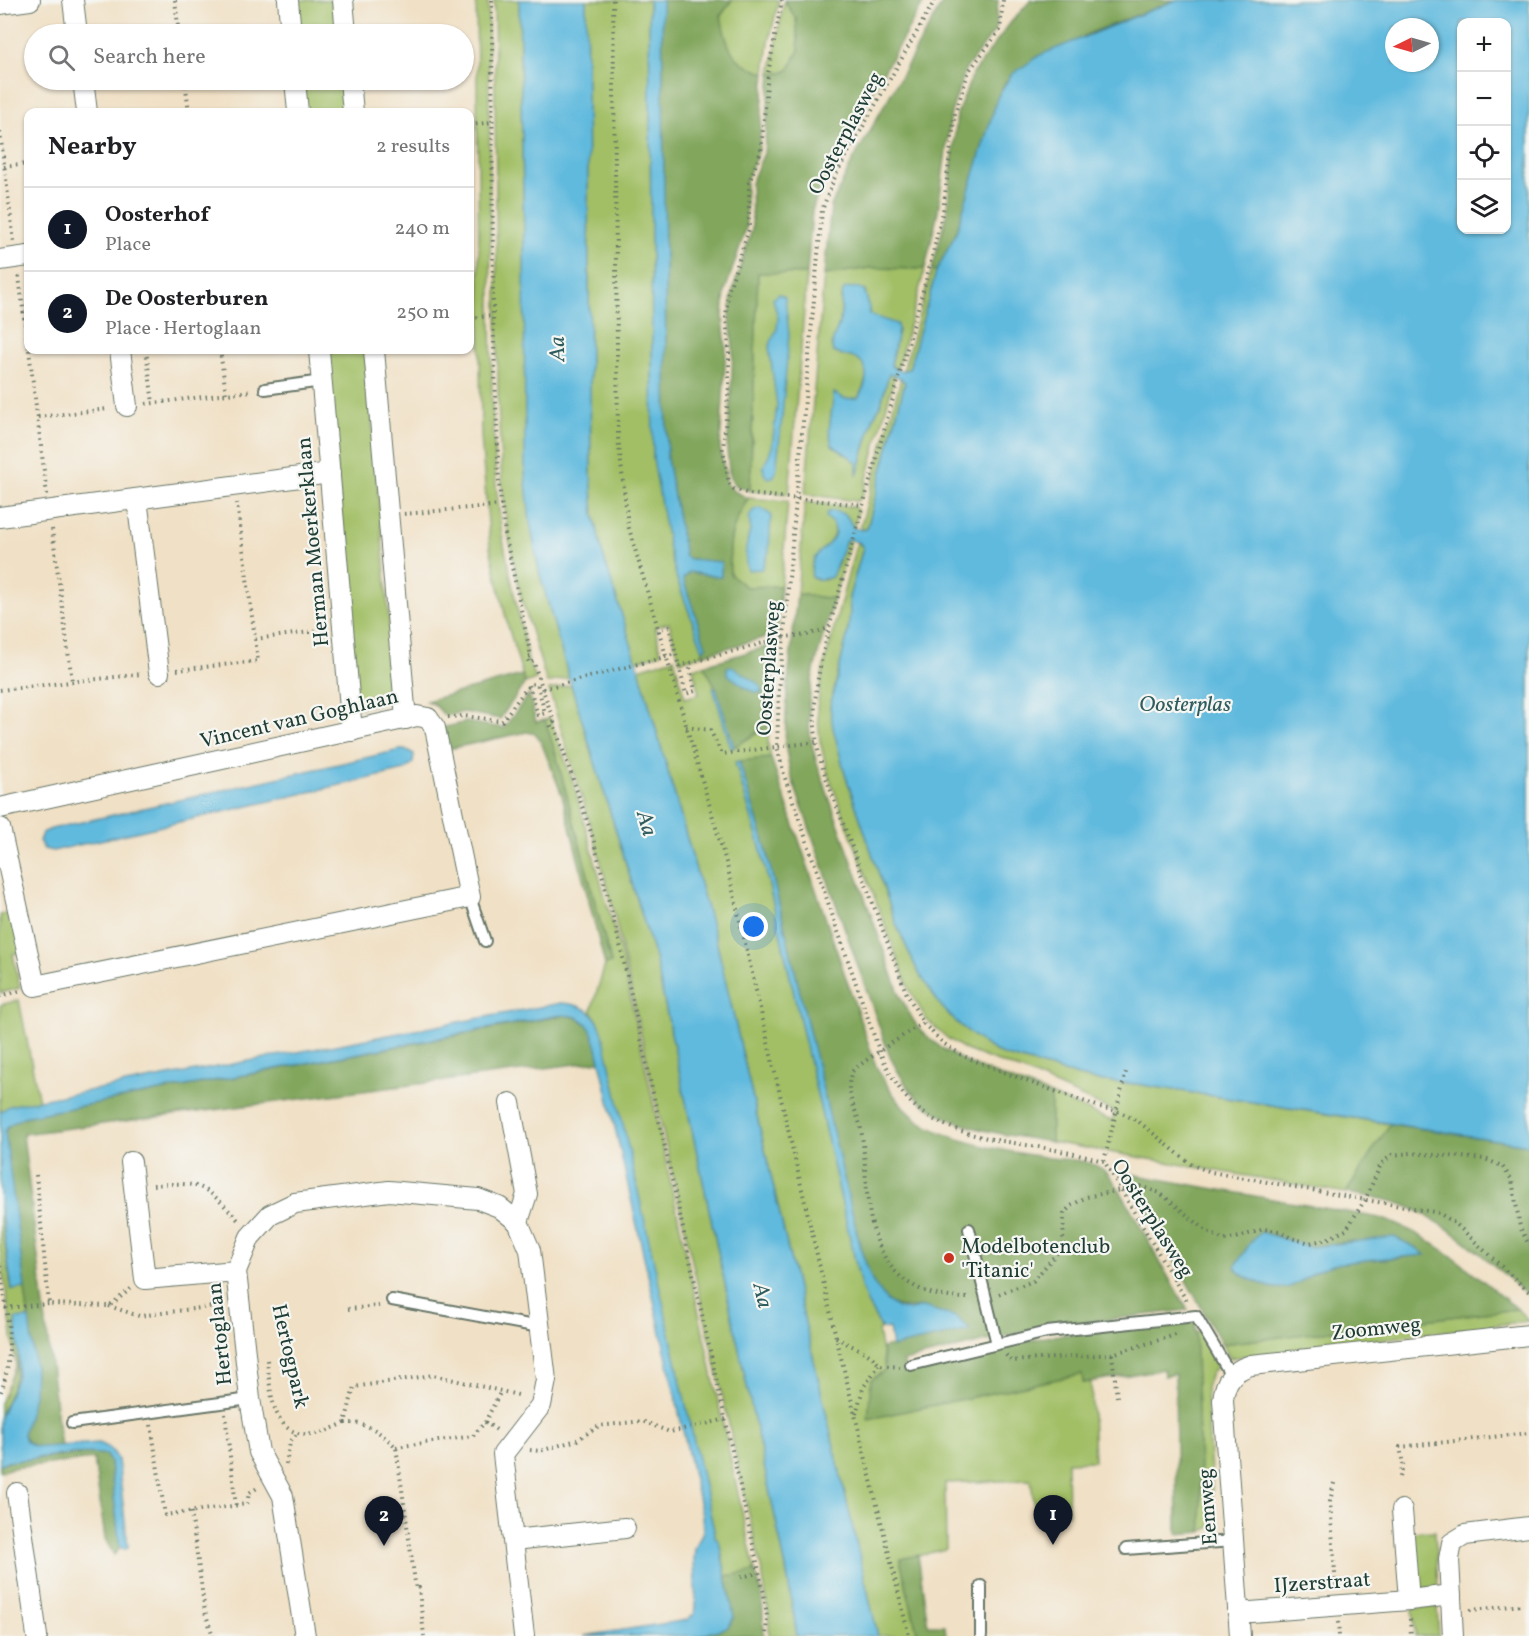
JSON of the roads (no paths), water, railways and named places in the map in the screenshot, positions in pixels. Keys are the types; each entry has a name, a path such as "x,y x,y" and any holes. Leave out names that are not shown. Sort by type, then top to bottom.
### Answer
{"street":[{"path":"0,4 30,0"},
{"path":"73,0 76,24"},
{"path":"288,0 290,24"},
{"path":"344,0 345,24"},
{"path":"84,90 86,108"},
{"path":"296,90 298,108"},
{"path":"351,90 353,108"},
{"path":"120,354 127,406"},
{"name":"Herman Moerkerklaan","path":"319,354 352,731"},
{"path":"374,354 406,718"},
{"path":"0,517 330,473"},
{"path":"137,499 159,673"},
{"name":"Vincent van Goghlaan","path":"0,808 406,718 417,716 428,718 435,728 470,897"},
{"path":"0,828 35,986 470,897"},
{"path":"510,1103 526,1194 518,1222 530,1250 546,1380 541,1405 503,1454 524,1636"},
{"path":"131,1162 145,1279 236,1271"},
{"name":"Hertoglaan","path":"304,1636 283,1496 259,1452 250,1399 236,1271 252,1234 270,1215 295,1203 389,1191 478,1199 499,1208 518,1222"},
{"name":"Zoomweg","path":"1231,1375 1251,1365 1529,1335"},
{"name":"Eemweg","path":"1231,1375 1224,1388 1223,1400 1240,1636"},
{"path":"17,1493 37,1636"},
{"path":"1402,1510 1409,1600"},
{"path":"1454,1636 1449,1559 1452,1543 1465,1535 1529,1527"},
{"path":"514,1540 626,1528"},
{"name":"IJzerstraat","path":"1238,1612 1409,1600 1452,1604"}],"lane":[{"path":"265,389 322,381"},
{"name":"Vincent van Goghlaan","path":"470,897 485,941"},
{"path":"969,1229 997,1344"},
{"path":"392,1300 540,1327"},
{"path":"911,1365 1047,1332 1196,1316 1231,1375"},
{"path":"72,1423 250,1399"},
{"path":"1126,1549 1233,1541"},
{"path":"981,1586 981,1636"}],"water":[{"name":"Aa","path":"519,0 586,0 591,474 594,514 602,552 639,669 717,944 878,1636 797,1636 786,1568 655,958 569,678 539,571 530,523 525,472 524,236"},
{"path":"649,0 662,0 667,459 685,557 721,562 721,577 689,572 683,579 706,647 703,650 677,579 669,549 653,459"},
{"name":"Oosterplas","path":"1176,0 1529,0 1529,1145 1136,1084 1093,1080 1000,1054 956,1022 941,1006 918,972 896,924 845,774 830,707 848,632 849,597 863,548 860,543 846,540 832,577 812,578 811,571 817,554 834,535 835,529 826,517 827,513 839,512 850,520 853,528 867,529 905,382 889,374 857,476 857,463 832,445 829,430 834,393 845,399 858,398 865,381 865,368 859,360 833,352 832,348 840,320 844,289 862,289 867,296 870,315 897,324 898,330 891,365 899,370 909,369 936,272 956,233 998,96 1011,75 1040,55"},
{"path":"779,294 785,297 789,335 776,472 773,477 768,478 763,468 772,447 777,405 769,347 777,328 778,318 773,299"},
{"path":"757,508 771,515 769,551 762,569 748,570 746,555 750,528 749,517"},
{"path":"732,666 760,685 762,693 751,691 727,674 727,667"},
{"path":"713,688 716,688 734,747 731,748"},
{"path":"407,750 414,754 413,763 405,770 53,851 44,849 39,841 42,833 51,829"},
{"path":"739,761 766,849 861,1250 872,1281 887,1301 898,1308 909,1310 924,1307 956,1317 970,1330 892,1347 889,1328 882,1329 868,1305 861,1286 761,850 735,762"},
{"path":"561,1003 581,1007 591,1013 602,1030 716,1539 719,1541 734,1617 728,1627 699,1636 584,1636 687,1620 694,1614 696,1608 695,1549 703,1531 702,1515 597,1051 592,1033 583,1020 567,1015 555,1016 23,1117 9,1125 5,1131 25,1288 12,1290 0,1205 0,1112 9,1106"},
{"path":"1261,1232 1310,1247 1394,1237 1417,1248 1425,1255 1337,1264 1325,1267 1291,1286 1271,1287 1244,1276 1235,1267 1250,1243"},
{"path":"29,1318 35,1367 34,1396 23,1434 25,1441 33,1446 42,1447 99,1443 113,1452 118,1460 128,1547 126,1549 120,1548 110,1462 106,1455 72,1454 5,1462 0,1465 0,1417 16,1379 19,1362 15,1319"}],"place":[{"name":"Modelbotenclub 'Titanic'","path":"949,1258"},
{"name":"Oosterhof","path":"1053,1545"},
{"name":"De Oosterburen","path":"384,1546"}]}
